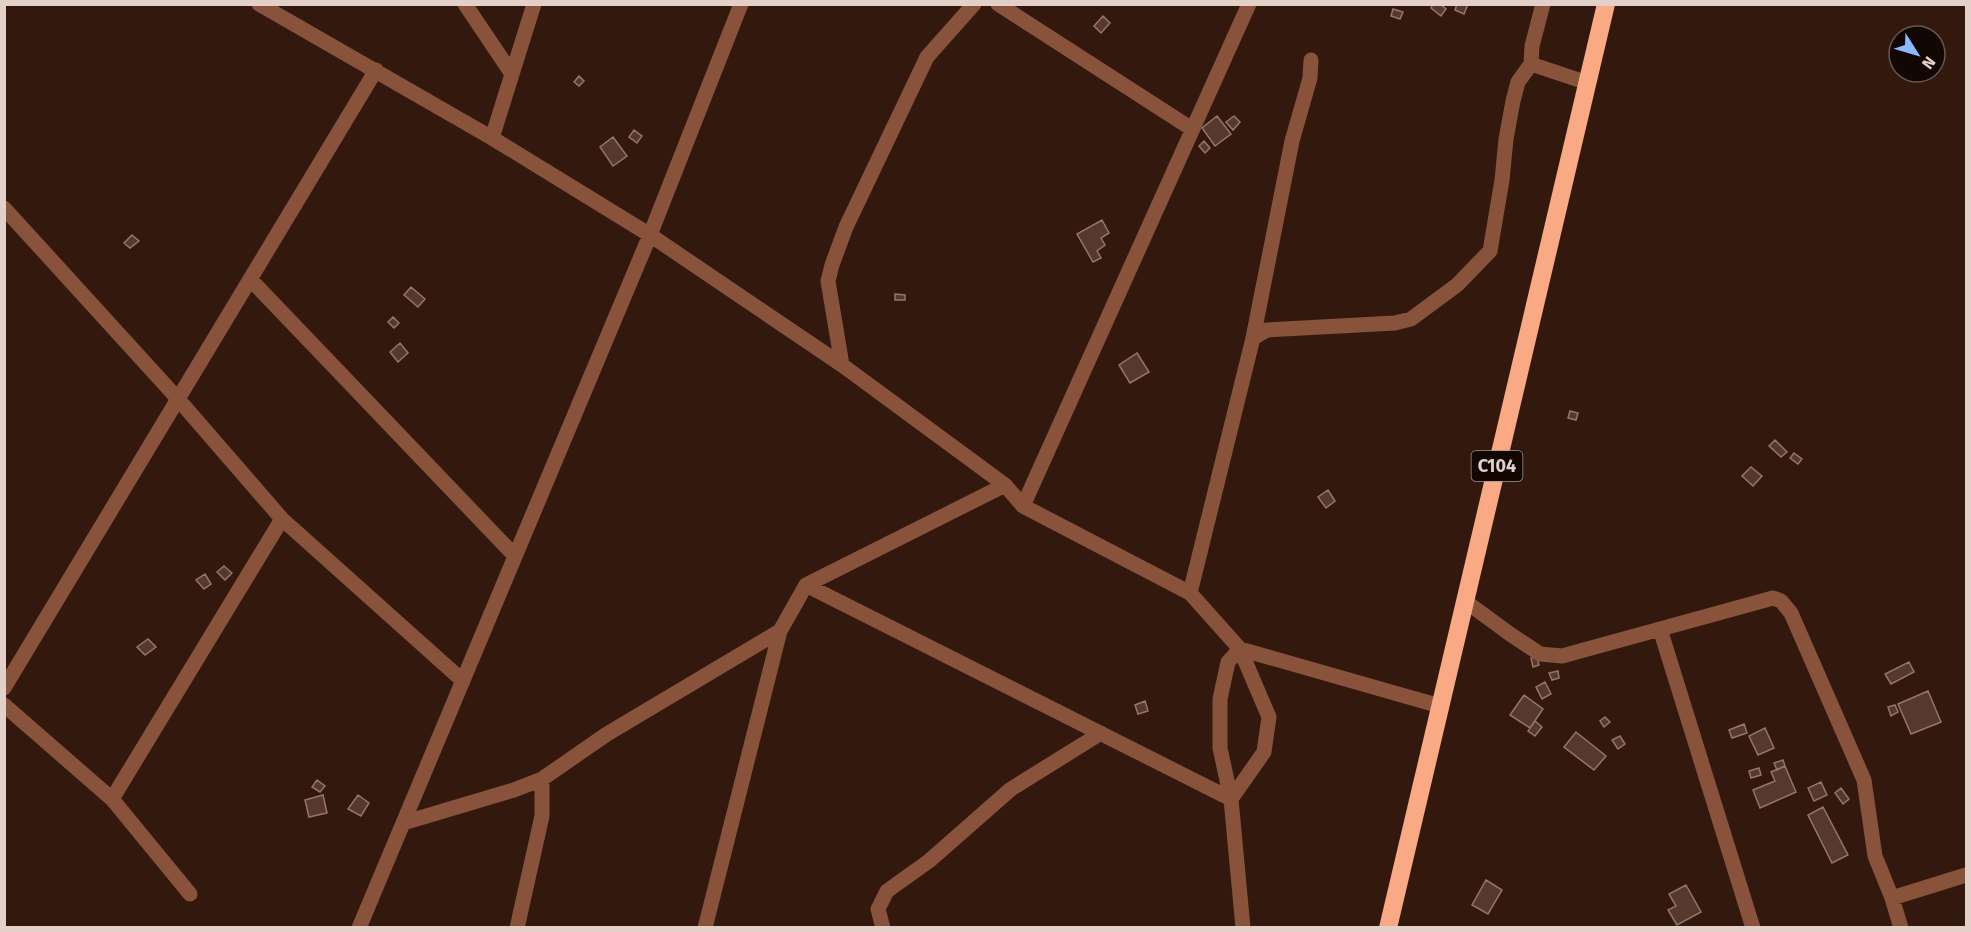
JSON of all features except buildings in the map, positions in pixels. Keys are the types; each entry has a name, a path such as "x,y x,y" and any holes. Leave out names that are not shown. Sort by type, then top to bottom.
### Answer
{"highway":[{"name":"C104","path":"1388,927 1606,4"}],"street":[{"path":"259,4 492,138 650,235 842,365 1005,485 1023,506 1190,593 1239,649 1269,717 1264,752 1231,799"},
{"path":"465,4 512,74"},
{"path":"492,138 534,4"},
{"path":"359,927 650,235 741,4"},
{"path":"842,365 828,281 832,265 846,227 927,57 974,4"},
{"path":"998,4 1192,129"},
{"path":"1023,506 1249,4"},
{"path":"1253,338 1267,330 1395,323 1411,319 1458,285 1490,251 1513,101 1518,82 1531,64 1532,46 1543,4"},
{"path":"1190,593 1253,338 1292,141 1310,78 1311,60"},
{"path":"1531,64 1588,83"},
{"path":"4,688 376,70"},
{"path":"4,208 178,399 282,519 463,681"},
{"path":"250,279 515,556"},
{"path":"705,927 780,631 806,585 1005,485"},
{"path":"112,799 282,519"},
{"path":"806,585 1231,799"},
{"path":"1465,601 1540,654 1548,656 1562,656 1773,598 1781,601 1791,613 1864,780 1875,856 1901,927"},
{"path":"1660,629 1754,927"},
{"path":"403,823 514,790 542,779 607,734 780,631"},
{"path":"1239,649 1440,706"},
{"path":"1239,649 1228,662 1220,699 1220,748 1231,799 1243,927"},
{"path":"4,705 112,799 190,894"},
{"path":"883,927 878,909 887,891 929,861 1011,789 1101,733"},
{"path":"517,927 542,816 542,779"},
{"path":"1892,898 1966,875"}]}
